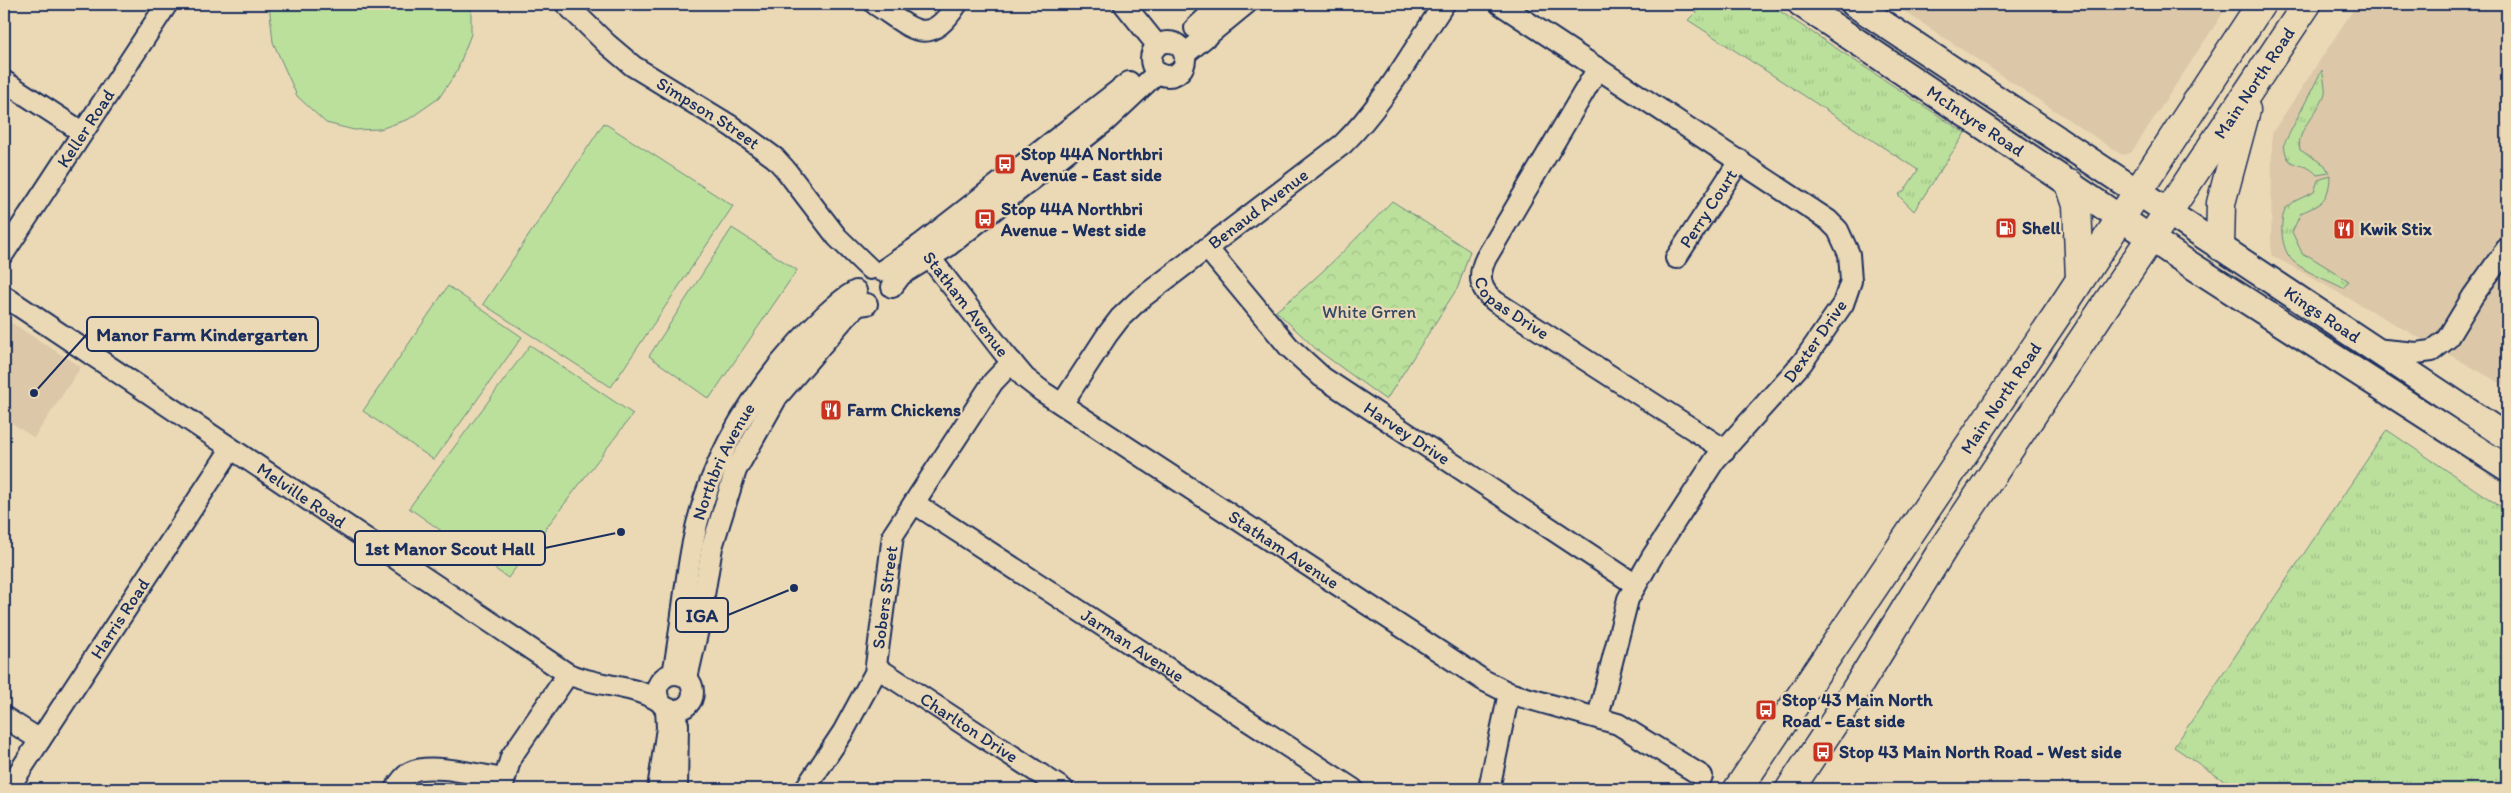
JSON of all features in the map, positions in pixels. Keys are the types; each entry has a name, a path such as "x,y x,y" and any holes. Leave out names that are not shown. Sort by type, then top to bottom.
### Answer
{"highway":[{"name":"Main North Road","path":"1738,789 2138,192 2261,4"},
{"name":"Main North Road","path":"1790,789 1944,547 2307,4"},
{"path":"2220,246 2221,204 2251,89"},
{"path":"2070,184 2077,205 2080,279"}],"main road":[{"name":"McIntyre Road","path":"1801,4 2150,237"},
{"name":"McIntyre Road","path":"1854,4 2138,192"},
{"path":"1889,27 1882,43 1920,84"},
{"name":"Kings Road","path":"2138,192 2507,437"},
{"name":"Kings Road","path":"2150,237 2507,468"}],"street":[{"name":"Keller Road","path":"4,253 167,4"},
{"name":"Simpson Street","path":"566,4 580,20 627,61 731,126 775,158 785,168 871,283"},
{"path":"875,4 911,28 926,32 939,28 957,4"},
{"path":"1124,4 1173,48 1184,65 1177,74 1167,76 1154,69 1151,54 1173,48 1246,4"},
{"path":"1173,48 1211,16 1221,4"},
{"name":"Benaud Avenue","path":"1062,404 1120,318 1139,300 1343,144 1379,101 1444,4"},
{"name":"Dexter Drive","path":"1500,4 1740,160 1828,220 1846,244 1852,268 1848,293 1837,314 1802,363 1715,460 1662,541 1636,585 1628,600 1598,717"},
{"name":"Copas Drive","path":"1598,68 1486,258 1481,268 1481,282 1484,290 1496,302 1724,450"},
{"name":"Northbri Avenue","path":"659,789 671,693 699,625 712,547 736,470 776,397 859,305 871,283 901,275 925,252 1106,121 1154,69"},
{"path":"4,81 82,132"},
{"name":"Perry Court","path":"1676,258 1740,160"},
{"name":"Harvey Drive","path":"1207,248 1289,347 1322,377 1636,585"},
{"path":"2374,349 2416,353 2432,351 2447,339 2473,296 2507,248"},
{"name":"Statham Avenue","path":"925,252 1025,378 1062,404 1483,680 1509,694 1618,724 1702,776"},
{"name":"Melville Road","path":"4,296 231,449 487,617 568,674 583,680 632,688 646,693 671,693"},
{"name":"Sobers Street","path":"805,789 843,732 867,690 876,667 894,535 993,382 1012,362"},
{"name":"Harris Road","path":"8,789 231,449"},
{"name":"Jarman Avenue","path":"914,503 1353,789"},
{"name":"Charlton Drive","path":"876,667 1063,789"},
{"path":"396,789 402,779 411,772 425,768 503,784 511,757 568,674"},
{"name":"Northbri Avenue","path":"671,693 677,731 677,789"},
{"path":"1489,789 1509,694"},
{"path":"4,718 37,745"},
{"path":"4,733 37,745"}],"shaded area":[{"path":"1893,4 2229,4 2131,153 2122,155"},
{"path":"2357,4 2507,4 2507,387 2271,255 2272,133"},
{"path":"4,318 81,367 34,438 4,418"}],"green space":[{"path":"269,4 471,4 471,34 457,71 439,98 409,119 380,129 354,130 326,123 297,96 273,42"},
{"path":"1704,4 1769,4 1965,133 1914,211 1898,195 1904,191 1918,170 1688,20"},
{"path":"2322,70 2325,91 2323,99 2305,127 2300,142 2300,150 2325,165 2329,173 2317,175 2306,167 2292,163 2288,159 2284,144"},
{"path":"604,123 733,206 611,387 483,304"},
{"path":"2330,176 2326,196 2319,204 2301,213 2292,232 2303,255 2309,256 2349,281 2343,288 2311,273 2294,262 2286,251 2282,237 2282,222 2285,209 2295,201 2314,192 2318,180"},
{"name":"White Grren","path":"1392,201 1470,251 1458,287 1386,400 1316,349 1276,311 1322,272"},
{"path":"732,228 797,270 709,399 649,356"},
{"path":"448,286 522,337 434,460 363,411"},
{"path":"530,345 633,414 508,578 409,508"},
{"path":"2387,430 2507,511 2507,789 2236,789 2174,747"}],"place":[{"name":"Stop 44A Northbri Avenue - East side","path":"1005,164"},
{"name":"Stop 44A Northbri Avenue - West side","path":"985,219"},
{"name":"Shell","path":"2006,228"},
{"name":"Kwik Stix","path":"2344,229"},
{"name":"Manor Farm Kindergarten","path":"34,393"},
{"name":"Farm Chickens","path":"831,410"},
{"name":"1st Manor Scout Hall","path":"621,532"},
{"name":"IGA","path":"794,588"},
{"name":"Stop 43 Main North Road - East side","path":"1766,710"},
{"name":"Stop 43 Main North Road - West side","path":"1823,752"}]}
